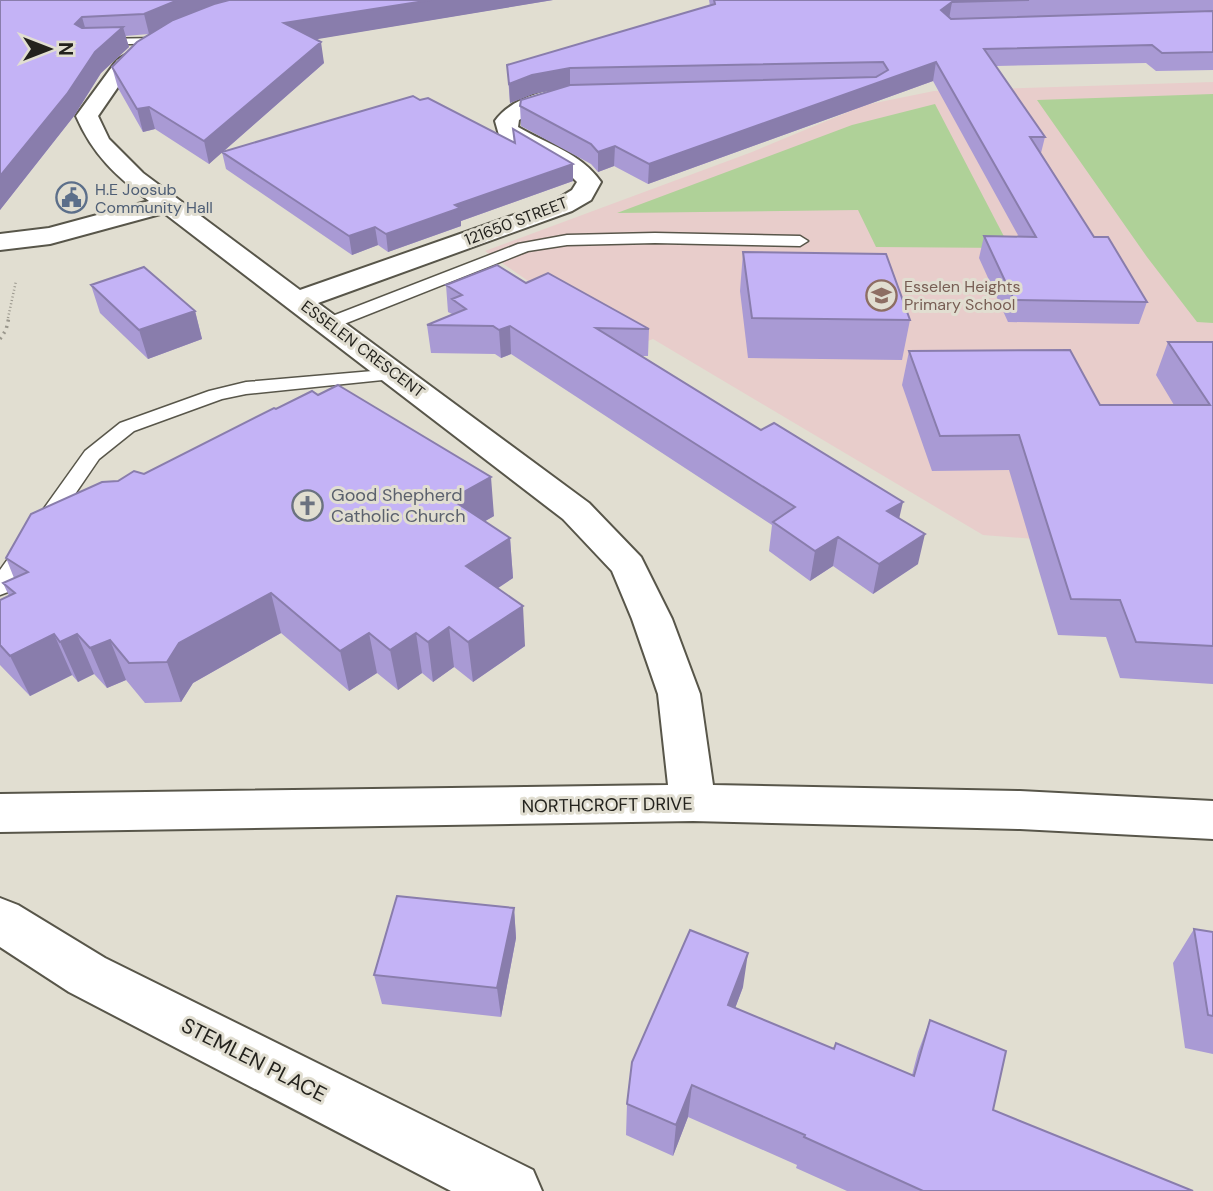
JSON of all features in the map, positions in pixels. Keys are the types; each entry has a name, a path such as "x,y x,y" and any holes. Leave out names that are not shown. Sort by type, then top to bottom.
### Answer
{"street":[{"name":"ESSELEN CRESCENT","path":"173,35 124,64 106,85 87,116 99,142 134,178 576,512 628,566 652,618 679,694 693,803"},
{"name":"121650 STREET","path":"298,300 563,206 582,195 589,182 582,171 507,130 506,121 512,113 545,100 592,94"},
{"path":"0,242 50,236 168,204"},
{"name":"NORTHCROFT DRIVE","path":"0,813 693,803 1020,810 1213,820"},
{"name":"STEMLEN PLACE","path":"0,920 87,975 512,1191"}],"lane":[{"path":"89,43 173,35"},
{"path":"328,324 524,247 567,240 655,238 800,241"},
{"path":"0,587 92,455 127,427 246,387 396,374"}],"path":[{"path":"0,338 6,330 14,284 50,236"}],"shaded area":[{"name":"Esselen Heights Primary School","path":"1213,82 1213,553 983,535 653,339 626,349 485,251 752,152 865,105 934,91"}],"green space":[{"path":"1213,94 1213,323 1197,322 1147,257 1037,100"},
{"path":"935,104 1010,248 876,247 858,210 617,213 852,125"}],"building":[{"path":"0,0 178,0 144,14 82,17 75,24 82,28 123,27 95,52 67,94 0,176"},
{"path":"229,0 431,0 284,23 321,42 204,141 149,107 137,109 112,67 137,42 173,20"},
{"path":"714,0 1029,0 952,2 941,10 951,19 1213,11 1213,52 1162,53 1152,45 984,49 1045,137 1030,137 1094,237 1108,237 1147,302 1014,300 984,236 1036,237 936,62 649,164 615,146 598,152 591,144 520,106 521,100 570,85 876,77 888,70 883,62 570,68 532,75 509,84 507,65 715,4"},
{"path":"413,96 420,100 428,98 515,143 513,129 573,164 455,205 460,208 386,234 375,227 349,236 222,152"},
{"path":"743,252 886,254 910,320 752,318"},
{"path":"497,265 526,283 548,273 649,329 596,328 761,430 774,423 903,502 887,511 925,534 879,564 838,537 815,551 773,522 795,507 510,326 499,330 493,326 427,325 466,309 452,299 462,295 446,285"},
{"path":"144,267 195,311 139,330 91,285"},
{"path":"1168,342 1213,342 1213,646 1136,642 1120,600 1071,599 1019,435 940,436 909,351 1070,350 1100,405 1210,405"},
{"path":"338,385 491,477 451,499 510,538 466,566 523,606 468,642 449,627 428,642 416,633 390,650 369,633 340,651 271,593 179,643 167,662 129,663 110,640 90,648 77,634 60,642 54,634 10,656 0,645 0,600 15,593 3,583 28,572 6,558 31,514 102,482 118,481 134,471 144,474 274,408 312,391 318,395"},
{"path":"397,896 514,908 497,988 374,975"},
{"path":"1194,929 1213,932 1213,1016 1208,1015"},
{"path":"690,930 748,953 728,1005 834,1049 836,1043 914,1076 930,1020 1006,1051 993,1110 1193,1191 923,1191 692,1085 676,1125 627,1104 632,1062"}],"place":[{"name":"H.E Joosub Community Hall","path":"72,198"},
{"name":"Esselen Heights Primary School","path":"881,295"},
{"name":"Good Shepherd Catholic Church","path":"308,505"}]}
